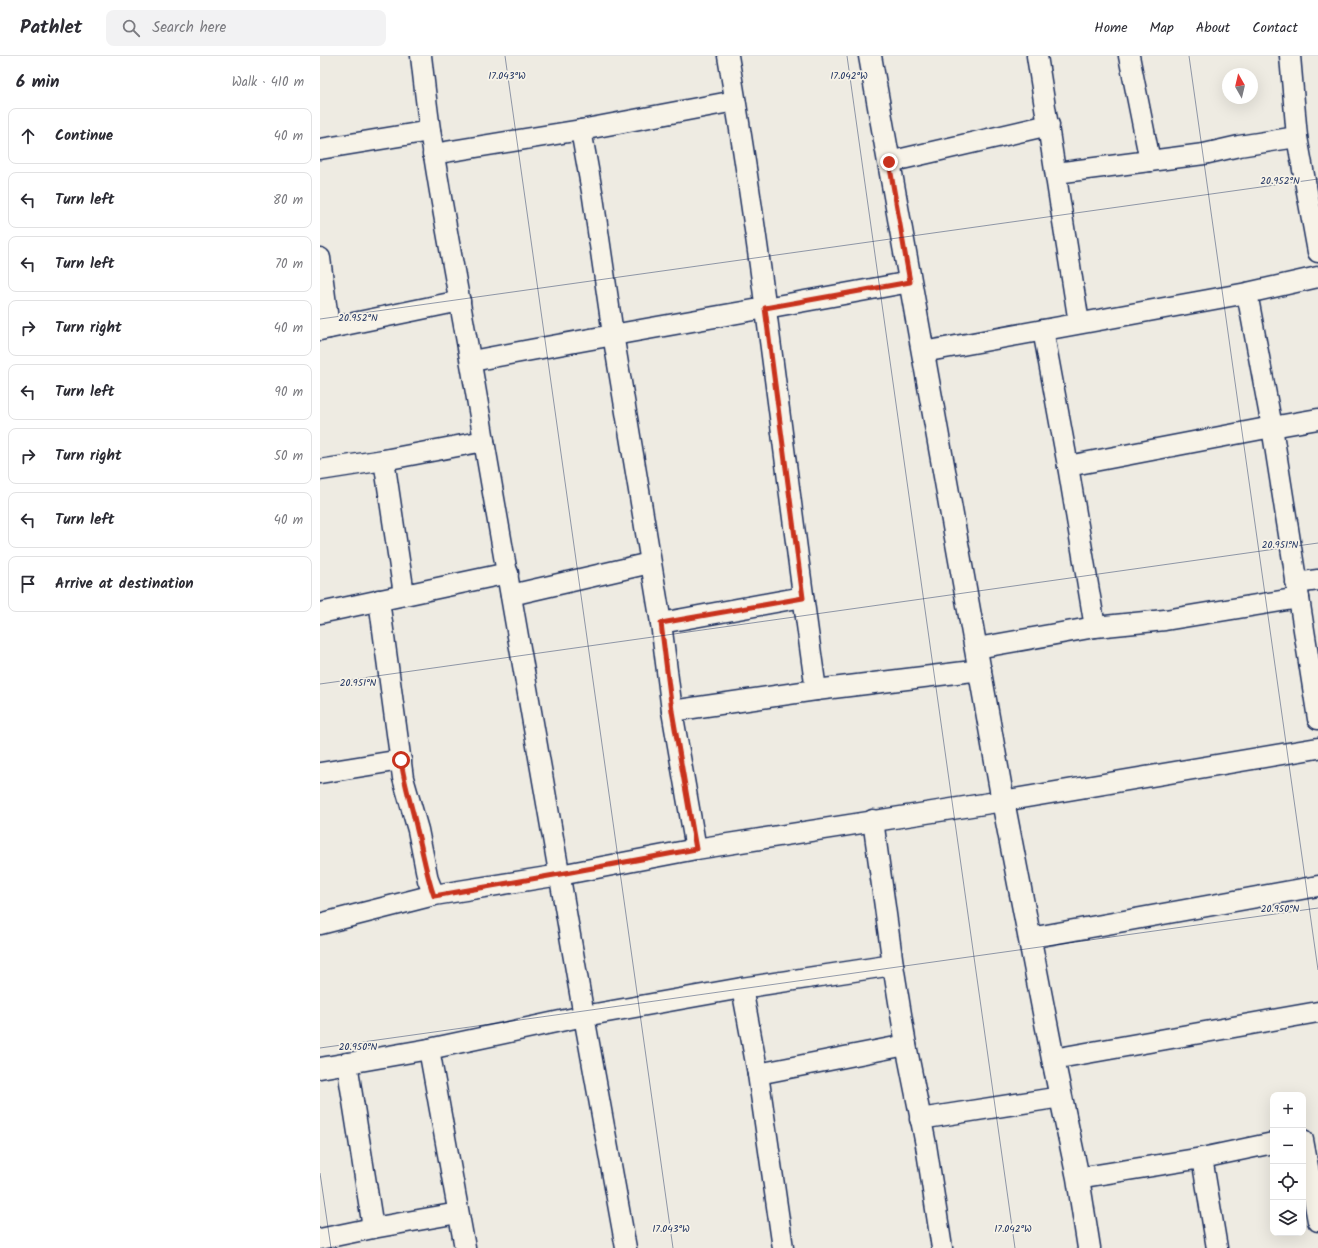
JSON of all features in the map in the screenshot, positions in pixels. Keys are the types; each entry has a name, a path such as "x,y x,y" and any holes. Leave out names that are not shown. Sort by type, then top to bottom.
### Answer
{"street":[{"path":"421,56 430,131 472,361 484,441 626,1248"},
{"path":"728,56 765,308 816,690"},
{"path":"870,56 981,670 1003,801 1053,1059 1078,1178 1089,1248"},
{"path":"1037,56 1079,323"},
{"path":"1129,56 1150,161"},
{"path":"1290,56 1297,137 1318,252"},
{"path":"434,154 580,130 735,101"},
{"path":"889,162 1049,125"},
{"path":"580,130 593,197 613,334 661,623 672,711 696,849"},
{"path":"320,149 430,131"},
{"path":"1056,173 1204,154 1239,146 1297,137"},
{"path":"320,258 324,329 460,301"},
{"path":"923,352 1247,293 1318,277"},
{"path":"472,361 613,334 910,282"},
{"path":"1247,293 1272,427 1318,719"},
{"path":"1043,330 1095,627"},
{"path":"1068,466 1272,427 1318,420"},
{"path":"320,470 384,460 484,441"},
{"path":"384,460 404,594"},
{"path":"511,595 650,563"},
{"path":"320,613 508,573"},
{"path":"977,648 1095,627 1165,620 1298,591 1318,580"},
{"path":"661,623 803,598"},
{"path":"379,600 403,778 418,830 428,880 434,896"},
{"path":"672,711 816,690 981,670"},
{"path":"320,924 434,896 696,849 873,820 1003,801 1318,748"},
{"path":"320,773 401,760"},
{"path":"873,820 893,965 906,1045 926,1145 942,1248"},
{"path":"1030,938 1318,886"},
{"path":"320,1068 429,1049 584,1016 742,988 893,965"},
{"path":"742,988 758,1074 783,1248"},
{"path":"1053,1059 1318,1012"},
{"path":"758,1074 906,1045"},
{"path":"429,1049 465,1248"},
{"path":"347,1063 373,1228"},
{"path":"920,1119 1061,1097"},
{"path":"1306,1136 1318,1134"},
{"path":"1078,1178 1202,1158 1270,1144"},
{"path":"1306,1156 1318,1221"},
{"path":"1202,1158 1217,1248"},
{"path":"320,1239 458,1213"}],"route":[{"path":"401,760 403,778 418,830 428,880 434,896 696,849 672,711 661,623 803,598 765,308 910,282 889,162"}]}
